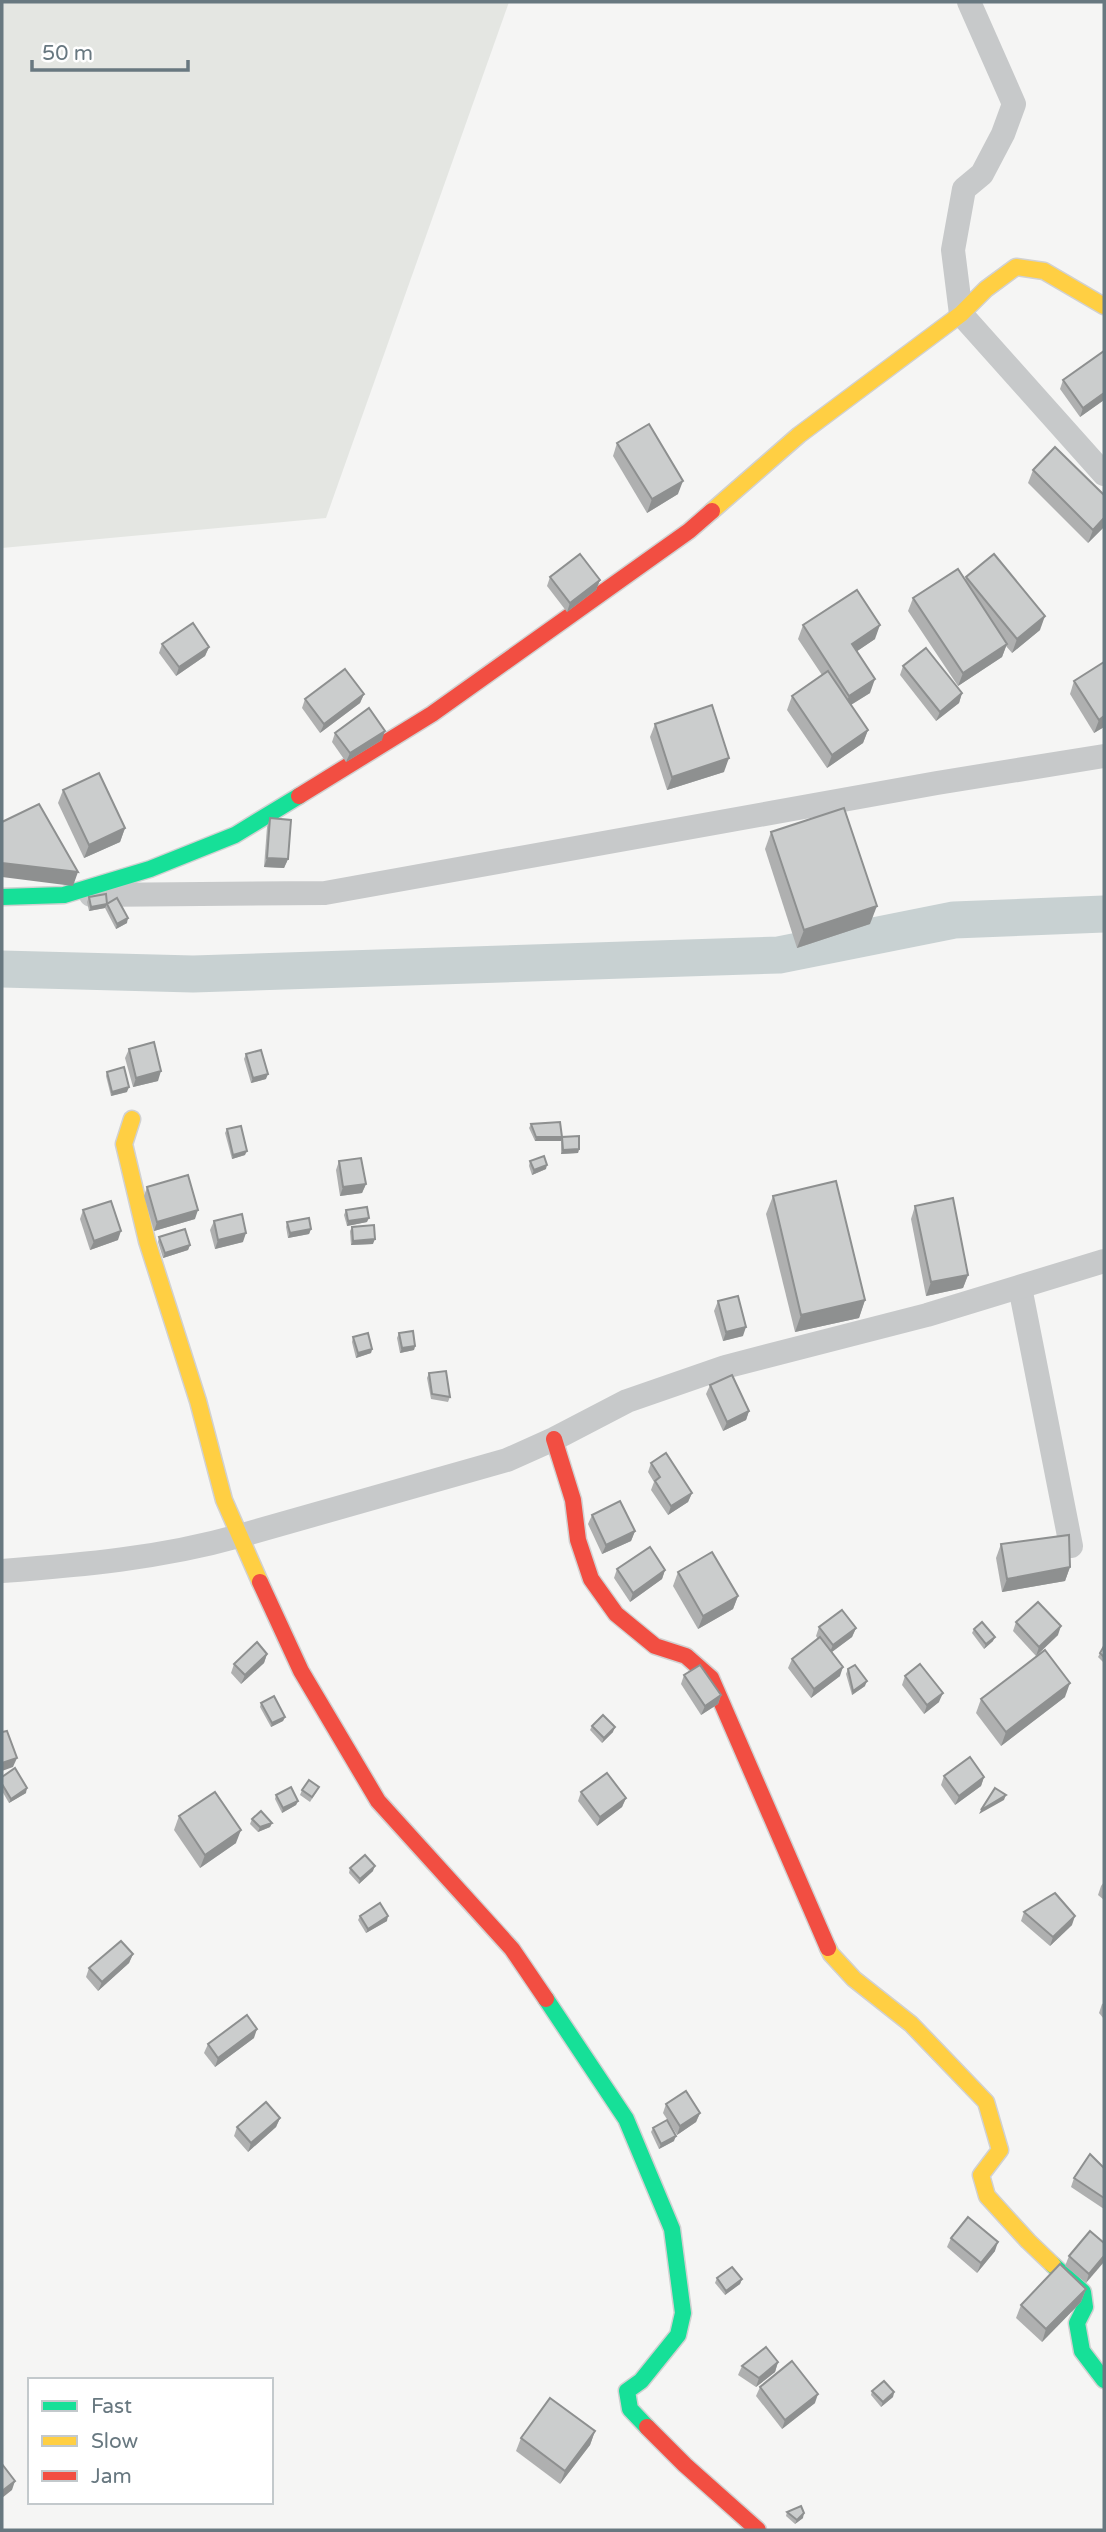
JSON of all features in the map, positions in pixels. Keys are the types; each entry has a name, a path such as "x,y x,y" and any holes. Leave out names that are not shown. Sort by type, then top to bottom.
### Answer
{"street":[{"path":"969,2 1014,104 1003,134 982,174 964,189 953,250 961,314 1104,474"},
{"path":"64,895 150,869 235,835 432,714 689,531 799,435 961,314 986,289 1016,267 1044,271 1104,306"},
{"path":"2,897 325,894 937,783 1104,756"},
{"path":"132,1119 124,1144 147,1241 198,1401 224,1500 239,1536 301,1671 378,1801 512,1950 580,2047 626,2119 672,2229 683,2313 678,2335 662,2357 641,2381 626,2391 630,2409 685,2465 758,2530"},
{"path":"2,1571 86,1565 199,1548 507,1460 628,1401 725,1367 927,1315 1104,1261"},
{"path":"1020,1287 1071,1546"},
{"path":"554,1439 573,1500 578,1540 591,1579 616,1614 635,1630 655,1646 686,1656 711,1678 831,1954 854,1979 911,2024 986,2102 1000,2150 981,2175 986,2196 1028,2241 1083,2292 1084,2307 1077,2323 1082,2351 1104,2380"}],"shaded area":[{"path":"2,2 509,2 326,518 2,548"}],"building":[{"path":"1104,351 1104,393 1083,408 1063,380"},
{"path":"649,424 683,481 652,499 617,443"},
{"path":"1055,447 1104,495 1104,518 1093,530 1033,470"},
{"path":"580,554 600,580 570,603 550,577"},
{"path":"994,554 1045,616 1017,639 966,577"},
{"path":"958,569 1007,644 963,673 913,598"},
{"path":"857,590 880,625 852,644 875,679 849,696 803,625"},
{"path":"193,623 209,647 179,667 162,644"},
{"path":"926,648 962,693 940,712 903,666"},
{"path":"1104,662 1104,716 1099,720 1074,681"},
{"path":"345,669 364,694 324,724 305,699"},
{"path":"828,671 868,730 832,755 792,696"},
{"path":"712,705 729,758 672,777 655,724"},
{"path":"369,708 385,731 350,753 335,733"},
{"path":"99,773 125,828 89,845 63,790"},
{"path":"39,804 78,872 2,863 2,822"},
{"path":"844,808 877,906 804,930 771,832"},
{"path":"270,818 291,820 288,859 267,858"},
{"path":"106,894 107,904 91,907 89,897"},
{"path":"117,898 128,918 117,924 107,904"},
{"path":"154,1042 161,1071 136,1078 129,1049"},
{"path":"261,1050 268,1074 253,1078 246,1054"},
{"path":"124,1067 129,1087 112,1092 107,1072"},
{"path":"560,1122 562,1137 536,1137 531,1124"},
{"path":"241,1126 247,1151 233,1155 227,1129"},
{"path":"579,1136 579,1149 563,1150 562,1137"},
{"path":"544,1156 547,1165 534,1170 530,1161"},
{"path":"361,1158 366,1184 343,1187 339,1161"},
{"path":"188,1175 198,1210 157,1222 147,1187"},
{"path":"836,1181 865,1300 801,1315 773,1196"},
{"path":"953,1198 968,1275 931,1282 915,1206"},
{"path":"111,1201 121,1231 94,1241 83,1210"},
{"path":"367,1207 369,1218 348,1221 346,1210"},
{"path":"242,1214 246,1233 218,1240 214,1221"},
{"path":"309,1218 311,1229 290,1233 287,1222"},
{"path":"374,1225 375,1239 353,1241 352,1227"},
{"path":"185,1229 190,1245 165,1253 159,1237"},
{"path":"738,1296 746,1327 726,1332 718,1301"},
{"path":"413,1331 415,1346 402,1348 399,1333"},
{"path":"368,1333 372,1349 358,1353 353,1337"},
{"path":"446,1371 450,1397 432,1394 429,1373"},
{"path":"732,1375 749,1411 727,1422 710,1385"},
{"path":"666,1453 692,1493 671,1506 655,1481 660,1477 651,1463"},
{"path":"620,1501 635,1531 606,1545 592,1515"},
{"path":"1069,1535 1070,1567 1007,1579 1001,1544"},
{"path":"650,1547 665,1570 633,1593 617,1569"},
{"path":"712,1552 738,1596 703,1616 678,1572"},
{"path":"1038,1602 1061,1626 1039,1647 1016,1622"},
{"path":"842,1610 856,1628 833,1645 819,1627"},
{"path":"982,1622 995,1637 986,1644 974,1629"},
{"path":"820,1637 843,1667 814,1689 792,1659"},
{"path":"257,1642 267,1654 245,1675 234,1664"},
{"path":"1045,1650 1070,1683 1006,1732 981,1699"},
{"path":"920,1664 943,1693 927,1705 905,1676"},
{"path":"700,1665 721,1695 705,1706 684,1675"},
{"path":"855,1665 867,1681 853,1691 848,1669"},
{"path":"274,1696 285,1717 272,1723 261,1703"},
{"path":"603,1715 615,1727 604,1738 592,1726"},
{"path":"7,1731 17,1758 2,1763 2,1732"},
{"path":"970,1757 984,1777 959,1796 944,1776"},
{"path":"15,1768 27,1788 11,1799 2,1784 2,1777"},
{"path":"607,1773 626,1798 600,1817 581,1792"},
{"path":"309,1780 319,1787 312,1797 302,1790"},
{"path":"291,1787 298,1801 283,1808 276,1795"},
{"path":"995,1788 1006,1795 981,1810"},
{"path":"215,1792 241,1830 205,1855 179,1816"},
{"path":"261,1811 272,1823 260,1827 252,1819"},
{"path":"365,1855 375,1866 360,1879 350,1868"},
{"path":"1055,1893 1075,1916 1053,1937 1024,1912"},
{"path":"380,1903 388,1916 368,1929 360,1916"},
{"path":"121,1941 133,1954 102,1982 89,1968"},
{"path":"247,2015 257,2029 218,2058 208,2044"},
{"path":"686,2091 700,2113 680,2126 666,2104"},
{"path":"266,2102 280,2118 251,2143 237,2127"},
{"path":"667,2120 676,2136 661,2144 653,2128"},
{"path":"1090,2154 1104,2168 1104,2198 1074,2178"},
{"path":"968,2217 998,2242 981,2263 951,2238"},
{"path":"1090,2231 1104,2243 1104,2256 1089,2274 1069,2256"},
{"path":"1060,2264 1086,2289 1046,2329 1021,2305"},
{"path":"732,2267 742,2279 726,2291 717,2278"},
{"path":"766,2347 778,2362 759,2378 742,2366"},
{"path":"792,2361 818,2394 785,2420 760,2387"},
{"path":"884,2381 894,2392 883,2402 872,2391"},
{"path":"550,2398 595,2431 565,2471 521,2438"},
{"path":"2,2464 15,2481 2,2491"},
{"path":"801,2506 804,2513 797,2520 787,2512"}],"waterway":[{"path":"2,969 193,974 779,955 954,920 1104,914"}],"traffic: fast":[{"path":"2,897 64,895 150,869 235,835 299,796"},
{"path":"546,1999 626,2119 672,2229 683,2313 678,2335 641,2381 627,2391 630,2409 647,2427"},
{"path":"1053,2265 1083,2292 1085,2307 1077,2323 1082,2351 1104,2380"}],"traffic: slow":[{"path":"712,511 799,435 961,314 986,289 1016,267 1044,271 1104,306"},
{"path":"132,1119 124,1144 147,1241 198,1401 224,1500 260,1582"},
{"path":"828,1948 854,1979 911,2024 986,2102 1000,2150 981,2175 987,2196 1053,2265"}],"traffic: jam":[{"path":"299,796 432,714 689,531 712,511"},
{"path":"554,1439 573,1500 578,1540 591,1579 616,1614 655,1646 686,1656 711,1678 828,1948"},
{"path":"260,1582 301,1671 378,1801 512,1949 546,1999"},
{"path":"647,2427 758,2530"}]}
